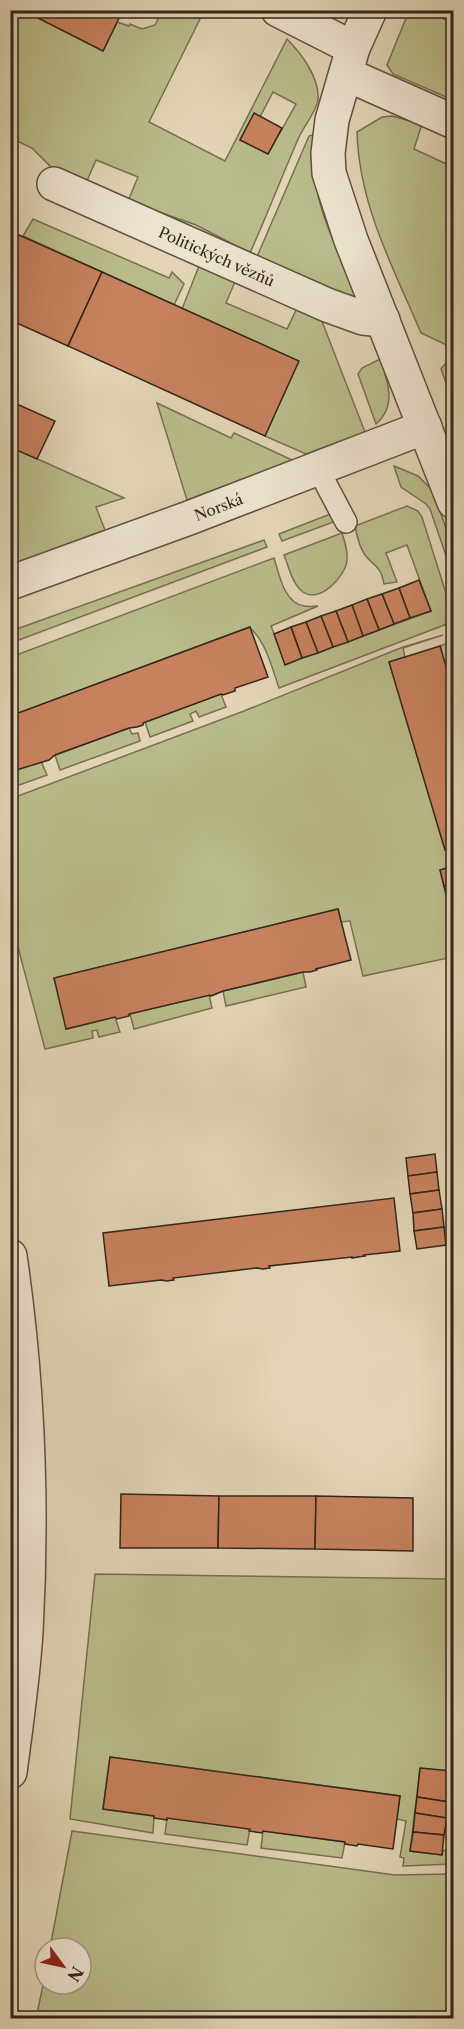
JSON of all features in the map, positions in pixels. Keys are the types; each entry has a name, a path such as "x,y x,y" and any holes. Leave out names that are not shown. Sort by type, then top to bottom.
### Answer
{"street":[{"path":"278,10 350,61 453,122"},
{"path":"370,10 350,61 332,120 328,153 329,172 351,240 453,502"},
{"name":"Politických vězňů","path":"54,184 327,305 363,318 383,320"},
{"name":"Norská","path":"10,583 425,427"},
{"path":"10,1256 25,1388 29,1504 26,1633 10,1772"}],"lane":[{"path":"318,469 346,522"}],"green space":[{"path":"11,11 32,11 30,14 103,51 117,22 142,29 155,25 162,11 204,11 149,122 225,161 287,39 308,66 318,92 315,109 299,137 250,253 196,225 128,201 138,177 96,160 86,183 52,168 32,148 11,138","holes":["273,92 296,104 268,154 240,140 254,114 260,117"]},
{"path":"409,11 426,11 453,23 453,100 393,74 387,65"},
{"path":"392,116 422,124 414,149 453,167 453,348 421,333 379,235 364,185 357,132 382,117"},
{"path":"315,134 314,166 319,199 327,226 355,291 356,304 256,259 309,136"},
{"path":"33,219 169,278 172,272 184,284 174,305 23,236"},
{"path":"201,261 237,277 226,303 287,329 299,304 318,311 365,432 306,454 265,436 298,361 182,309"},
{"path":"380,359 388,384 389,401 383,417 376,424 358,374 362,368"},
{"path":"445,364 453,366 453,402 441,369"},
{"path":"157,403 231,438 234,433 292,460 187,500"},
{"path":"11,447 124,498 96,507 105,530 11,565"},
{"path":"394,466 418,476 430,488 453,549 453,576 430,509 401,487"},
{"path":"407,506 418,511 422,517 451,611 452,618 447,624 279,688 264,647 249,627 11,716 11,657 274,558 287,594 297,604 318,606 271,626 286,664 431,611 407,545 386,553 397,582 384,584 379,570 363,552 355,526"},
{"path":"333,513 336,521 282,541 279,534"},
{"path":"342,533 347,561 342,574 331,587 324,591 310,595 303,592 293,580 284,555"},
{"path":"264,540 267,547 11,643 11,631"},
{"path":"443,635 403,648 405,657 389,662 445,849 453,847 453,866 440,870 453,923 453,957 363,976 350,921 341,922 338,909 54,978 67,1029 115,1017 120,1032 99,1037 97,1030 92,1031 93,1038 45,1049 11,921 10,799 244,711 403,647"},
{"path":"453,641 453,694 440,646"},
{"path":"221,694 226,707 199,717 196,711 190,714 193,721 150,737 145,722"},
{"path":"129,728 132,734 138,733 140,741 60,770 55,755"},
{"path":"41,761 47,775 11,788 11,772"},
{"path":"303,972 306,987 226,1006 223,991"},
{"path":"209,995 212,1008 134,1029 130,1014"},
{"path":"95,1574 453,1579 453,1785 420,1769 410,1851 442,1855 443,1850 453,1853 453,1864 403,1866 404,1858 400,1857 406,1821 397,1819 400,1796 110,1757 103,1809 154,1816 153,1833 70,1819"},
{"path":"167,1818 250,1829 247,1845 165,1834"},
{"path":"72,1831 395,1875 453,1874 453,2018 93,2018 67,2012 65,2018 36,2018 41,1996 93,1996 93,1936 52,1936"},
{"path":"263,1831 345,1842 342,1858 261,1848"}],"building":[{"path":"32,10 123,10 103,51 30,14"},
{"path":"254,113 282,128 268,154 240,140"},
{"path":"10,231 102,272 68,346 10,320"},
{"path":"102,272 299,361 265,436 68,346"},
{"path":"10,401 55,421 37,459 10,447"},
{"path":"419,580 431,611 410,618 399,588"},
{"path":"399,588 410,618 394,624 382,594"},
{"path":"382,594 394,624 379,630 367,599"},
{"path":"367,599 379,630 363,636 352,605"},
{"path":"352,605 363,636 348,642 336,611"},
{"path":"336,611 348,642 333,647 321,616"},
{"path":"321,616 333,647 318,653 306,622"},
{"path":"306,622 318,653 302,658 291,627"},
{"path":"250,627 268,677 143,723 143,725 55,755 49,760 10,772 10,716"},
{"path":"291,627 302,658 285,665 274,634"},
{"path":"440,646 454,694 454,847 445,850 389,662"},
{"path":"454,866 454,883 444,886 440,870"},
{"path":"454,883 454,900 448,901 444,886"},
{"path":"454,900 454,916 452,917 448,901"},
{"path":"338,909 351,960 310,972 129,1014 129,1016 117,1019 115,1017 66,1029 54,978"},
{"path":"435,1154 437,1172 408,1176 406,1158"},
{"path":"437,1172 439,1190 410,1194 408,1176"},
{"path":"439,1190 442,1209 413,1213 410,1194"},
{"path":"394,1198 400,1251 173,1278 174,1280 167,1281 109,1286 103,1233"},
{"path":"442,1209 444,1227 414,1231 413,1213"},
{"path":"444,1227 446,1245 417,1249 414,1231"},
{"path":"121,1494 219,1496 218,1548 120,1548"},
{"path":"219,1496 316,1496 315,1549 218,1548"},
{"path":"316,1496 413,1498 413,1551 315,1549"},
{"path":"110,1757 400,1796 393,1849 358,1844 357,1846 345,1844 345,1842 263,1831 262,1833 249,1831 250,1829 167,1818 167,1820 103,1809"},
{"path":"420,1768 452,1771 449,1802 417,1797"},
{"path":"417,1797 449,1802 447,1818 415,1813"},
{"path":"415,1813 447,1818 444,1835 413,1832"},
{"path":"413,1832 444,1835 442,1855 410,1851"},
{"path":"66,2012 93,2018 65,2018"}]}
